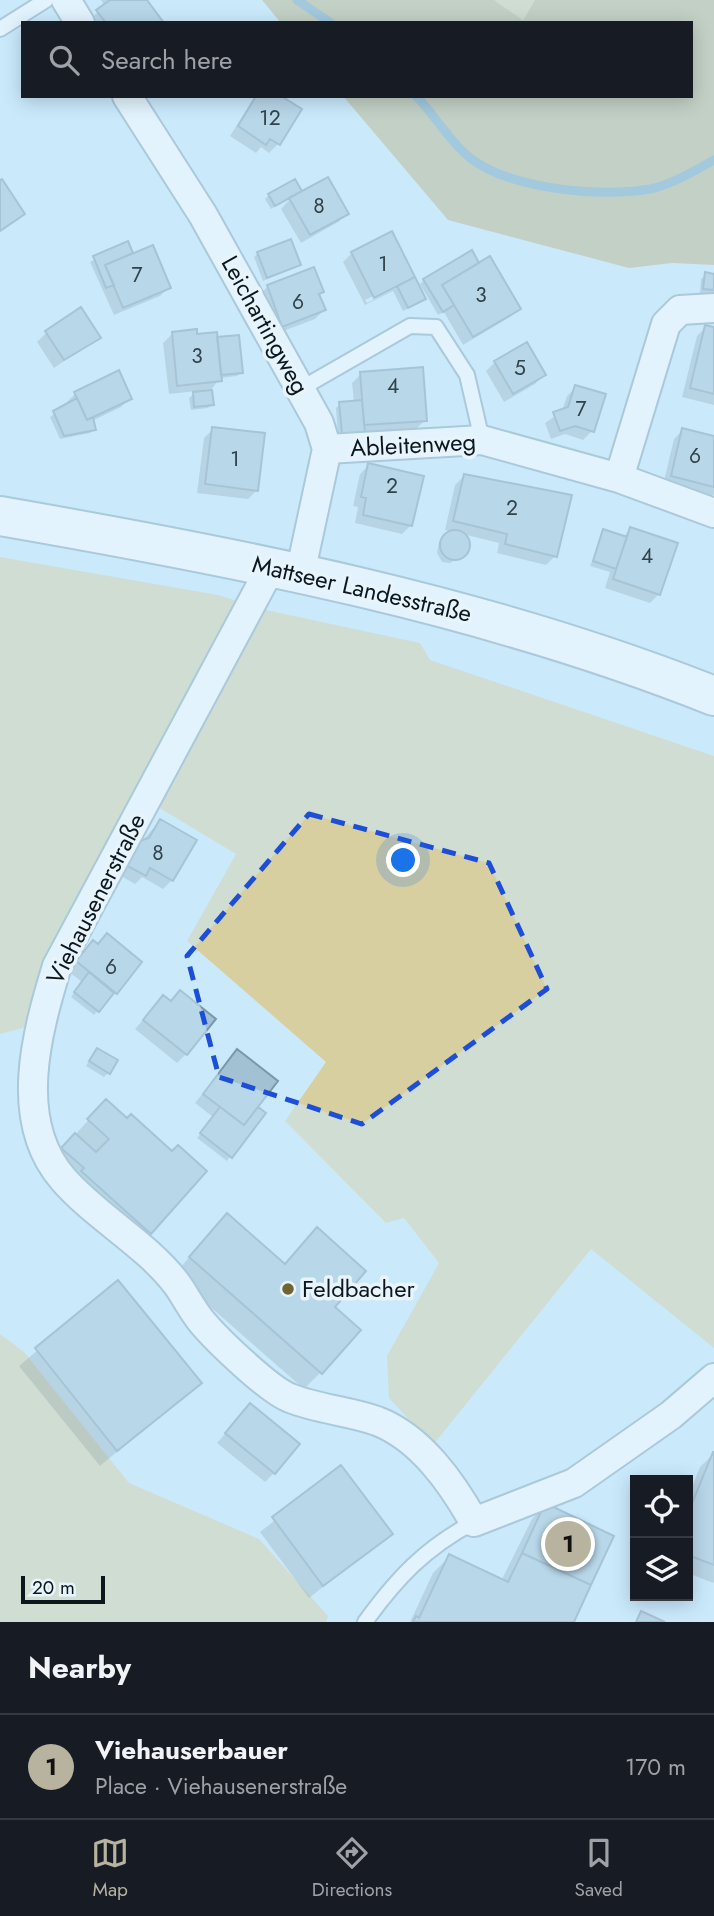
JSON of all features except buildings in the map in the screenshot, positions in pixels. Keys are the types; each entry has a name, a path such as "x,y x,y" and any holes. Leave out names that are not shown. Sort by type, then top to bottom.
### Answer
{"main road":[{"name":"Mattseer Landesstraße","path":"0,516 286,570 475,615 635,665 714,696"}],"street":[{"path":"66,0 79,21"},
{"name":"Leichartingweg","path":"128,98 203,215 302,388 327,449"},
{"path":"619,478 666,324 680,310 714,308"},
{"name":"Ableitenweg","path":"327,449 482,440 619,478 714,513"},
{"path":"286,570 327,449"},
{"name":"Viehausenerstraße","path":"286,570 57,966 46,1004 32,1078 34,1115 45,1148 62,1178 174,1281 203,1323 235,1354 288,1398 379,1422 419,1450 452,1483 474,1522"},
{"path":"474,1522 574,1483 671,1415 714,1378"}],"lane":[{"path":"0,29 46,0"},
{"path":"302,388 411,326 436,327 467,374 482,440"},
{"path":"365,1622 386,1593 421,1555 474,1522"}],"highlighted area":[{"path":"309,814 489,863 547,989 362,1124 219,1077 187,956"}],"shaded area":[{"path":"262,0 494,0 523,20 535,0 714,0 714,265 672,263 629,268 448,220 345,98 693,98 693,21 279,21"},
{"path":"494,0 535,0 523,20"},
{"path":"0,557 218,595 266,610 420,643 430,660 714,756 714,1348 591,1249 433,1445 389,1398 387,1356 439,1263 404,1218 386,1223 285,1121 326,1062 187,941 236,854 138,795 30,1026 0,1034"},
{"path":"0,1334 24,1352 129,1483 259,1539 328,1616 326,1622 0,1622"}],"waterway":[{"path":"297,0 328,21"},
{"path":"418,98 469,157 486,168 531,184 582,191 650,189 675,181 714,160"}],"place":[{"name":"Feldbacher","path":"288,1289"},
{"name":"Viehauserbauer","path":"568,1544"}]}
